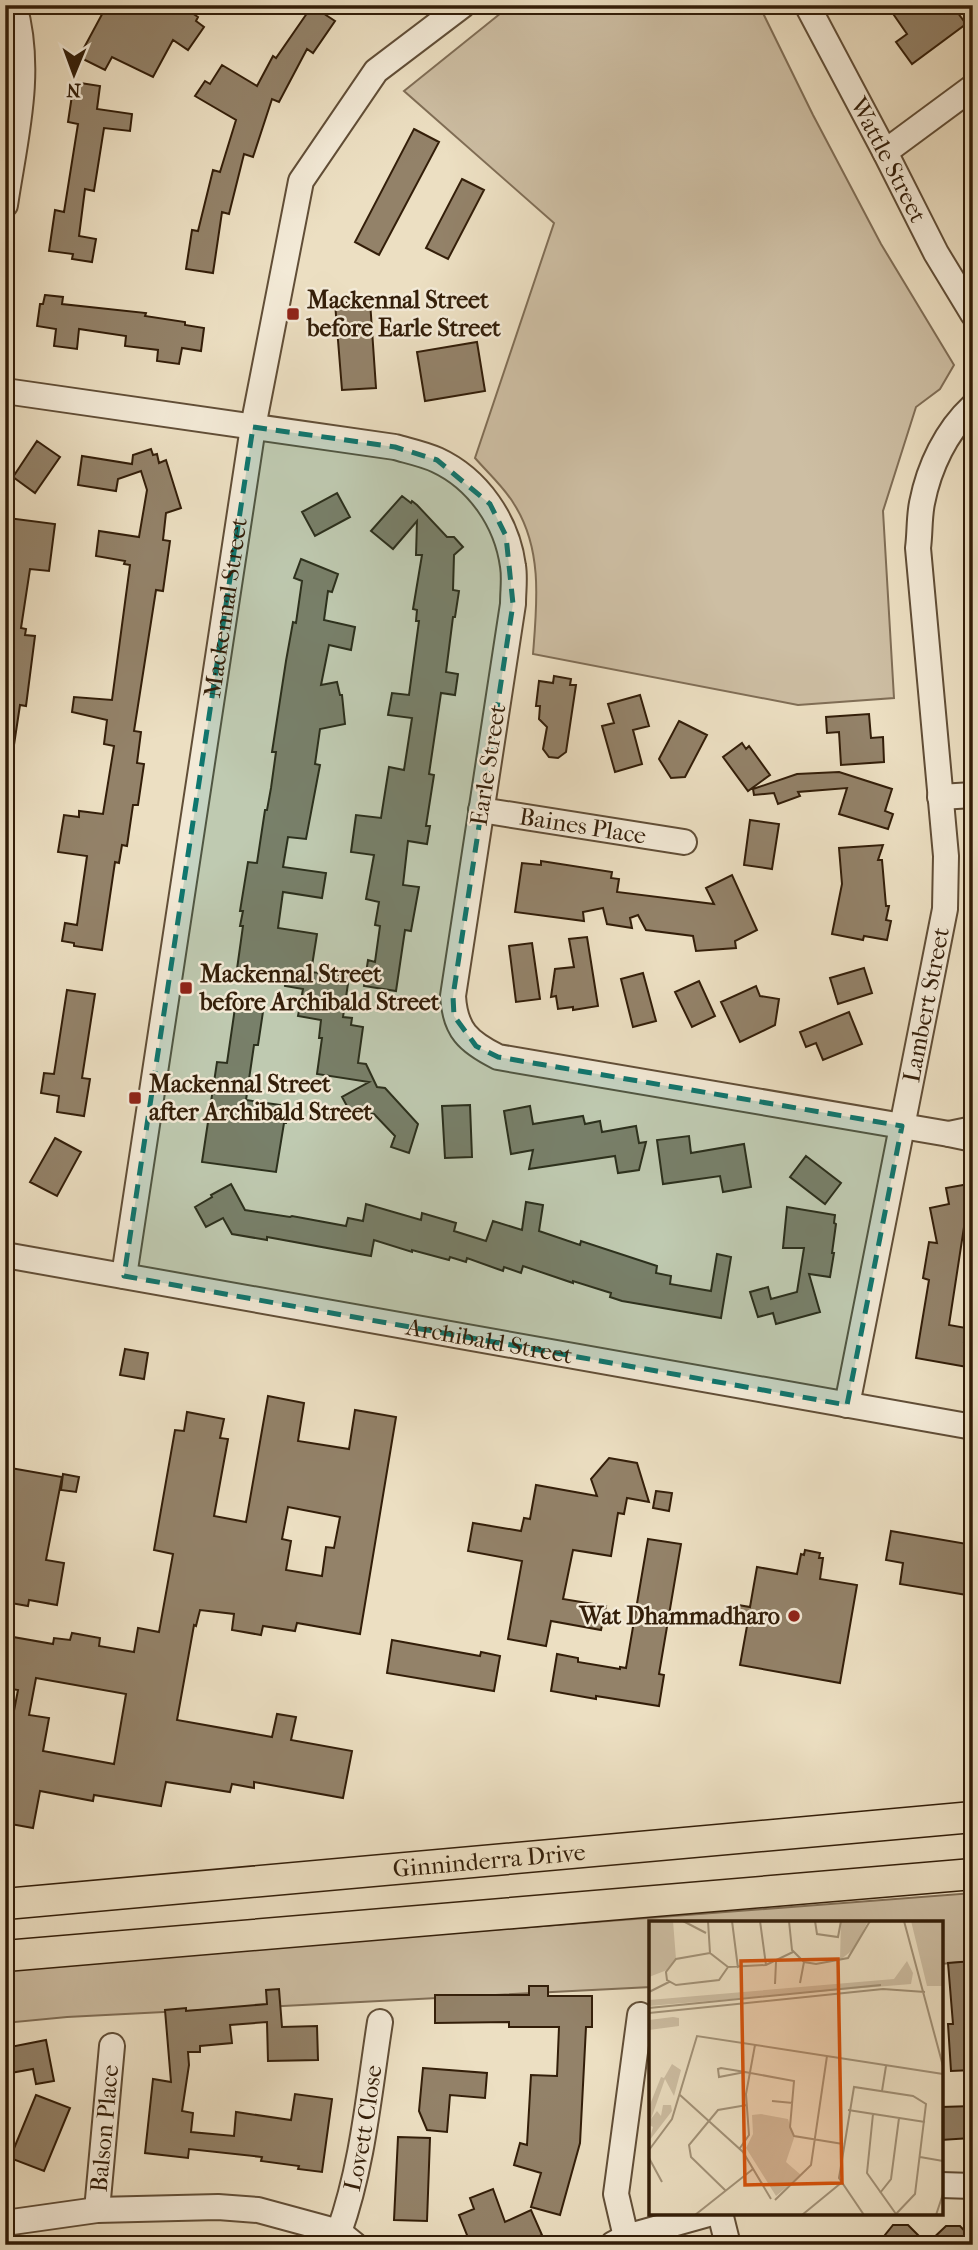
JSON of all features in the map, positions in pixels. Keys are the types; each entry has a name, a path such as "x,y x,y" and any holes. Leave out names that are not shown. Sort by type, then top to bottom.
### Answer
{"main road":[{"name":"Ginninderra Drive","path":"5,1904 973,1817"},
{"path":"5,1956 973,1874"}],"street":[{"path":"5,205 23,87 23,54 14,5"},
{"name":"Mackennal Street","path":"124,1276 253,427 301,181 376,71 463,5"},
{"name":"Wattle Street","path":"807,5 886,152 936,253 973,314"},
{"path":"886,152 973,87"},
{"name":"Earle Street","path":"5,391 395,447 437,460 468,481 490,503 506,536 514,567 513,604 453,996 454,1016 476,1046 498,1057 902,1126 965,1134"},
{"name":"Lambert Street","path":"847,1405 945,909 946,856 918,548 922,503 935,462 948,434 973,406"},
{"path":"940,797 973,795"},
{"name":"Baines Place","path":"481,810 684,842"},
{"name":"Archibald Street","path":"5,1255 973,1427"},
{"path":"640,2015 616,2194 619,2241 705,2215"},
{"name":"Lovett Close","path":"347,2238 347,2209 380,2022"},
{"name":"Balson Place","path":"97,2210 112,2046"},
{"path":"943,2185 973,2186"},
{"path":"5,2223 97,2210 218,2207 258,2210 347,2238"},
{"path":"720,2215 728,2245"}],"highlighted area":[{"path":"253,427 395,447 437,460 490,504 506,536 513,604 453,996 454,1016 476,1046 498,1057 902,1126 847,1405 124,1276"}],"shaded area":[{"path":"511,5 759,5 881,244 954,365 940,389 916,407 883,511 894,698 798,705 533,654 536,577 530,539 510,498 475,458 554,223 404,91"},
{"path":"973,1893 973,1961 943,1964 943,1921 649,1921 649,1987 67,2017 5,2023 5,1970"}],"building":[{"path":"107,5 180,5 198,17 196,21 204,27 188,50 173,40 153,77 112,57 105,70 79,57"},
{"path":"887,5 952,5 966,24 912,64 896,42 907,34"},
{"path":"312,6 335,21 313,53 307,49 279,102 272,99 253,157 244,154 229,214 222,212 213,273 186,269 192,230 198,231 213,170 220,172 236,120 195,96 205,81 210,84 222,65 257,86 273,56 276,58"},
{"path":"74,82 100,86 97,109 132,114 130,131 104,128 94,191 85,189 79,236 96,239 92,262 72,259 73,254 49,251 55,210 64,212 78,124 68,122"},
{"path":"414,129 439,142 379,255 355,242"},
{"path":"462,179 484,190 448,259 426,248"},
{"path":"45,295 63,297 62,304 146,313 145,316 204,328 201,351 182,348 179,364 157,361 158,350 125,346 126,336 79,329 77,349 54,346 56,329 37,326 40,304 43,304"},
{"path":"370,301 376,388 342,390 335,303"},
{"path":"477,342 485,391 425,401 417,352"},
{"path":"37,441 60,457 35,493 13,477"},
{"path":"151,449 153,455 157,454 159,463 166,460 181,508 166,513 163,540 170,541 163,591 156,590 134,731 141,732 137,763 144,764 138,805 133,805 127,846 122,845 119,863 115,862 102,950 74,946 74,943 62,941 65,923 77,925 87,856 58,852 64,815 79,817 79,811 103,814 114,746 104,744 107,720 72,712 74,697 112,700 130,565 124,564 125,561 96,556 99,531 139,537 147,490 141,471 118,479 116,491 78,485 82,456 132,464 133,455"},
{"path":"337,493 350,517 315,536 302,512"},
{"path":"402,496 417,505 447,537 454,537 463,547 454,555 453,590 459,591 446,672 458,674 455,695 441,693 429,774 434,775 426,826 430,826 427,844 408,841 403,885 419,887 411,931 405,930 396,991 364,986 368,960 375,962 380,926 375,925 379,902 366,899 374,855 351,852 356,815 381,818 389,767 404,770 412,718 388,715 392,693 409,695 419,621 416,621 417,610 413,609 422,555 416,555 417,521 393,549 371,531"},
{"path":"8,518 55,524 49,571 30,569 21,628 26,629 25,635 35,636 26,706 20,705 14,745 5,744 5,541"},
{"path":"301,559 338,574 332,592 328,591 324,620 355,627 351,650 329,645 321,685 337,682 342,695 345,724 320,729 315,764 320,765 306,839 288,837 283,867 326,873 322,898 283,892 278,928 317,934 311,972 349,977 343,1017 352,1018 351,1025 363,1027 358,1063 366,1064 377,1087 385,1088 418,1124 409,1153 391,1147 395,1136 374,1114 364,1114 354,1119 342,1097 369,1082 317,1074 322,1038 319,1038 321,1020 298,1016 303,989 285,986 286,976 237,969 243,926 240,926 243,911 240,911 248,862 257,863 271,788 276,752 272,752 302,581 294,578"},
{"path":"554,676 571,679 570,685 576,685 566,752 558,758 549,757 543,749 547,727 539,719 540,706 536,706 539,681 553,683"},
{"path":"640,695 649,726 633,730 642,764 615,772 602,726 614,723 608,704"},
{"path":"869,714 871,738 883,737 884,762 841,765 839,732 827,733 826,717"},
{"path":"679,721 707,735 685,777 671,778 659,759"},
{"path":"742,743 746,749 749,746 770,775 748,791 723,757"},
{"path":"839,772 892,789 885,811 893,814 888,829 839,814 847,788 798,792 800,796 778,804 774,793 754,795 753,789 797,774"},
{"path":"750,820 779,824 772,869 744,865"},
{"path":"883,845 878,860 882,860 886,906 889,906 886,920 891,921 887,940 864,936 863,940 832,934 842,884 839,848"},
{"path":"541,861 612,872 611,878 619,879 617,892 714,904 706,888 732,875 757,930 735,941 736,948 696,951 693,936 646,930 638,915 630,918 632,928 607,924 603,908 583,912 584,921 515,912 522,863 541,865"},
{"path":"587,937 598,1006 573,1010 573,1007 558,1009 556,996 551,997 555,969 574,967 569,939"},
{"path":"532,943 540,999 516,1002 509,946"},
{"path":"864,968 872,993 838,1004 830,978"},
{"path":"643,973 656,1021 633,1027 621,979"},
{"path":"699,981 715,1016 692,1027 675,992"},
{"path":"756,986 760,996 779,999 775,1025 740,1042 721,1002"},
{"path":"67,990 95,994 82,1078 90,1079 84,1116 57,1112 59,1096 41,1093 44,1073 54,1074"},
{"path":"236,1001 264,1005 258,1045 254,1045 246,1100 288,1106 276,1172 202,1162 217,1062 227,1063"},
{"path":"849,1012 862,1044 823,1060 816,1043 806,1047 800,1032"},
{"path":"470,1105 472,1157 445,1158 442,1106"},
{"path":"530,1106 533,1124 583,1116 585,1124 600,1121 602,1132 636,1126 639,1143 646,1142 639,1170 618,1173 615,1156 529,1169 533,1150 511,1154 504,1111"},
{"path":"689,1136 691,1153 744,1144 751,1187 723,1192 720,1176 663,1184 657,1140"},
{"path":"55,1138 81,1152 57,1196 30,1182"},
{"path":"806,1156 841,1183 825,1204 790,1177"},
{"path":"231,1184 245,1210 346,1226 348,1218 363,1221 366,1204 421,1220 422,1213 456,1223 454,1231 486,1241 493,1221 522,1230 526,1202 543,1205 539,1231 580,1245 581,1241 657,1266 656,1273 671,1276 670,1284 711,1291 717,1254 731,1257 721,1318 622,1301 610,1297 611,1293 523,1266 521,1273 504,1267 503,1271 467,1258 466,1262 450,1257 449,1260 374,1240 371,1256 267,1237 267,1240 232,1234 223,1218 206,1227 195,1207"},
{"path":"969,1184 973,1225 964,1227 949,1325 966,1328 964,1342 973,1344 973,1368 916,1358 929,1280 923,1278 929,1242 937,1243 930,1208 949,1204 946,1188"},
{"path":"787,1207 835,1215 834,1253 830,1277 809,1274 820,1312 776,1324 773,1313 758,1317 750,1292 768,1287 771,1299 797,1292 804,1248 783,1248"},
{"path":"125,1349 148,1353 144,1379 120,1375"},
{"path":"268,1396 304,1403 298,1441 349,1449 355,1410 396,1417 360,1634 297,1623 295,1631 263,1626 261,1635 232,1630 234,1614 200,1610 196,1626 194,1625 177,1720 272,1737 277,1714 296,1717 291,1740 352,1751 343,1798 254,1782 254,1788 232,1784 230,1792 166,1782 161,1806 94,1795 93,1801 40,1791 33,1828 5,1823 5,1757 18,1690 5,1688 5,1653 10,1654 13,1637 53,1644 54,1638 70,1640 72,1633 100,1638 99,1646 134,1652 138,1628 159,1632 173,1554 154,1550 175,1430 184,1431 187,1412 224,1419 220,1438 228,1439 214,1516 246,1522","holes":["288,1507 340,1517 334,1548 326,1547 322,1576 286,1570 291,1541 282,1539","36,1678 126,1694 114,1764 43,1751 49,1718 29,1715"]},
{"path":"609,1458 637,1463 649,1502 627,1498 624,1514 618,1513 611,1556 573,1550 563,1599 606,1606 601,1630 551,1621 546,1646 508,1639 522,1561 468,1551 473,1523 521,1531 524,1518 530,1519 536,1485 597,1496 591,1479"},
{"path":"5,1467 62,1477 46,1560 64,1563 57,1605 29,1600 28,1606 5,1602"},
{"path":"63,1474 79,1477 76,1492 61,1490"},
{"path":"656,1491 672,1493 669,1511 653,1508"},
{"path":"891,1531 973,1545 973,1596 900,1584 903,1563 886,1560"},
{"path":"648,1539 681,1544 659,1674 664,1675 659,1706 551,1691 557,1654 578,1658 578,1662 626,1668"},
{"name":"Wat Dhammadharo","path":"805,1550 820,1553 819,1558 823,1558 820,1579 857,1585 840,1683 740,1665 747,1626 735,1624 738,1605 750,1607 757,1567 797,1574 801,1554 804,1555"},
{"path":"392,1640 480,1656 481,1652 500,1656 494,1691 387,1673"},
{"path":"973,1961 973,2070 951,2071 948,2024 953,2024 948,1963"},
{"path":"529,1986 548,1986 548,1996 592,1996 592,2027 586,2027 580,2143 560,2215 531,2207 541,2173 514,2165 520,2143 527,2145 531,2075 557,2076 559,2027 509,2027 509,2022 435,2023 435,1995 529,1995"},
{"path":"279,1989 282,2027 317,2026 318,2060 268,2061 267,2022 230,2025 232,2043 200,2046 200,2052 188,2052 189,2065 182,2111 193,2113 191,2132 234,2136 236,2112 291,2120 295,2094 332,2099 322,2172 261,2161 262,2157 189,2149 188,2158 145,2153 153,2079 171,2082 165,2010 186,2008 186,2011 267,2004 266,1990"},
{"path":"46,2040 54,2081 36,2084 33,2069 5,2074 5,2048"},
{"path":"423,2068 487,2073 485,2098 450,2095 447,2132 427,2130 419,2111"},
{"path":"36,2095 70,2108 44,2171 10,2158"},
{"path":"973,2106 971,2138 943,2140 943,2107"},
{"path":"398,2137 430,2138 427,2221 394,2220"},
{"path":"493,2189 505,2222 531,2210 542,2235 520,2245 471,2245 459,2215 474,2209 470,2198"},
{"path":"893,2225 908,2225 927,2244 946,2226 960,2226 973,2240 973,2245 877,2245"}],"place":[{"name":"Mackennal Street before Earle Street","path":"293,314"},
{"name":"Mackennal Street before Archibald Street","path":"186,988"},
{"name":"Mackennal Street after Archibald Street","path":"135,1098"},
{"name":"Wat Dhammadharo","path":"794,1616"}]}
